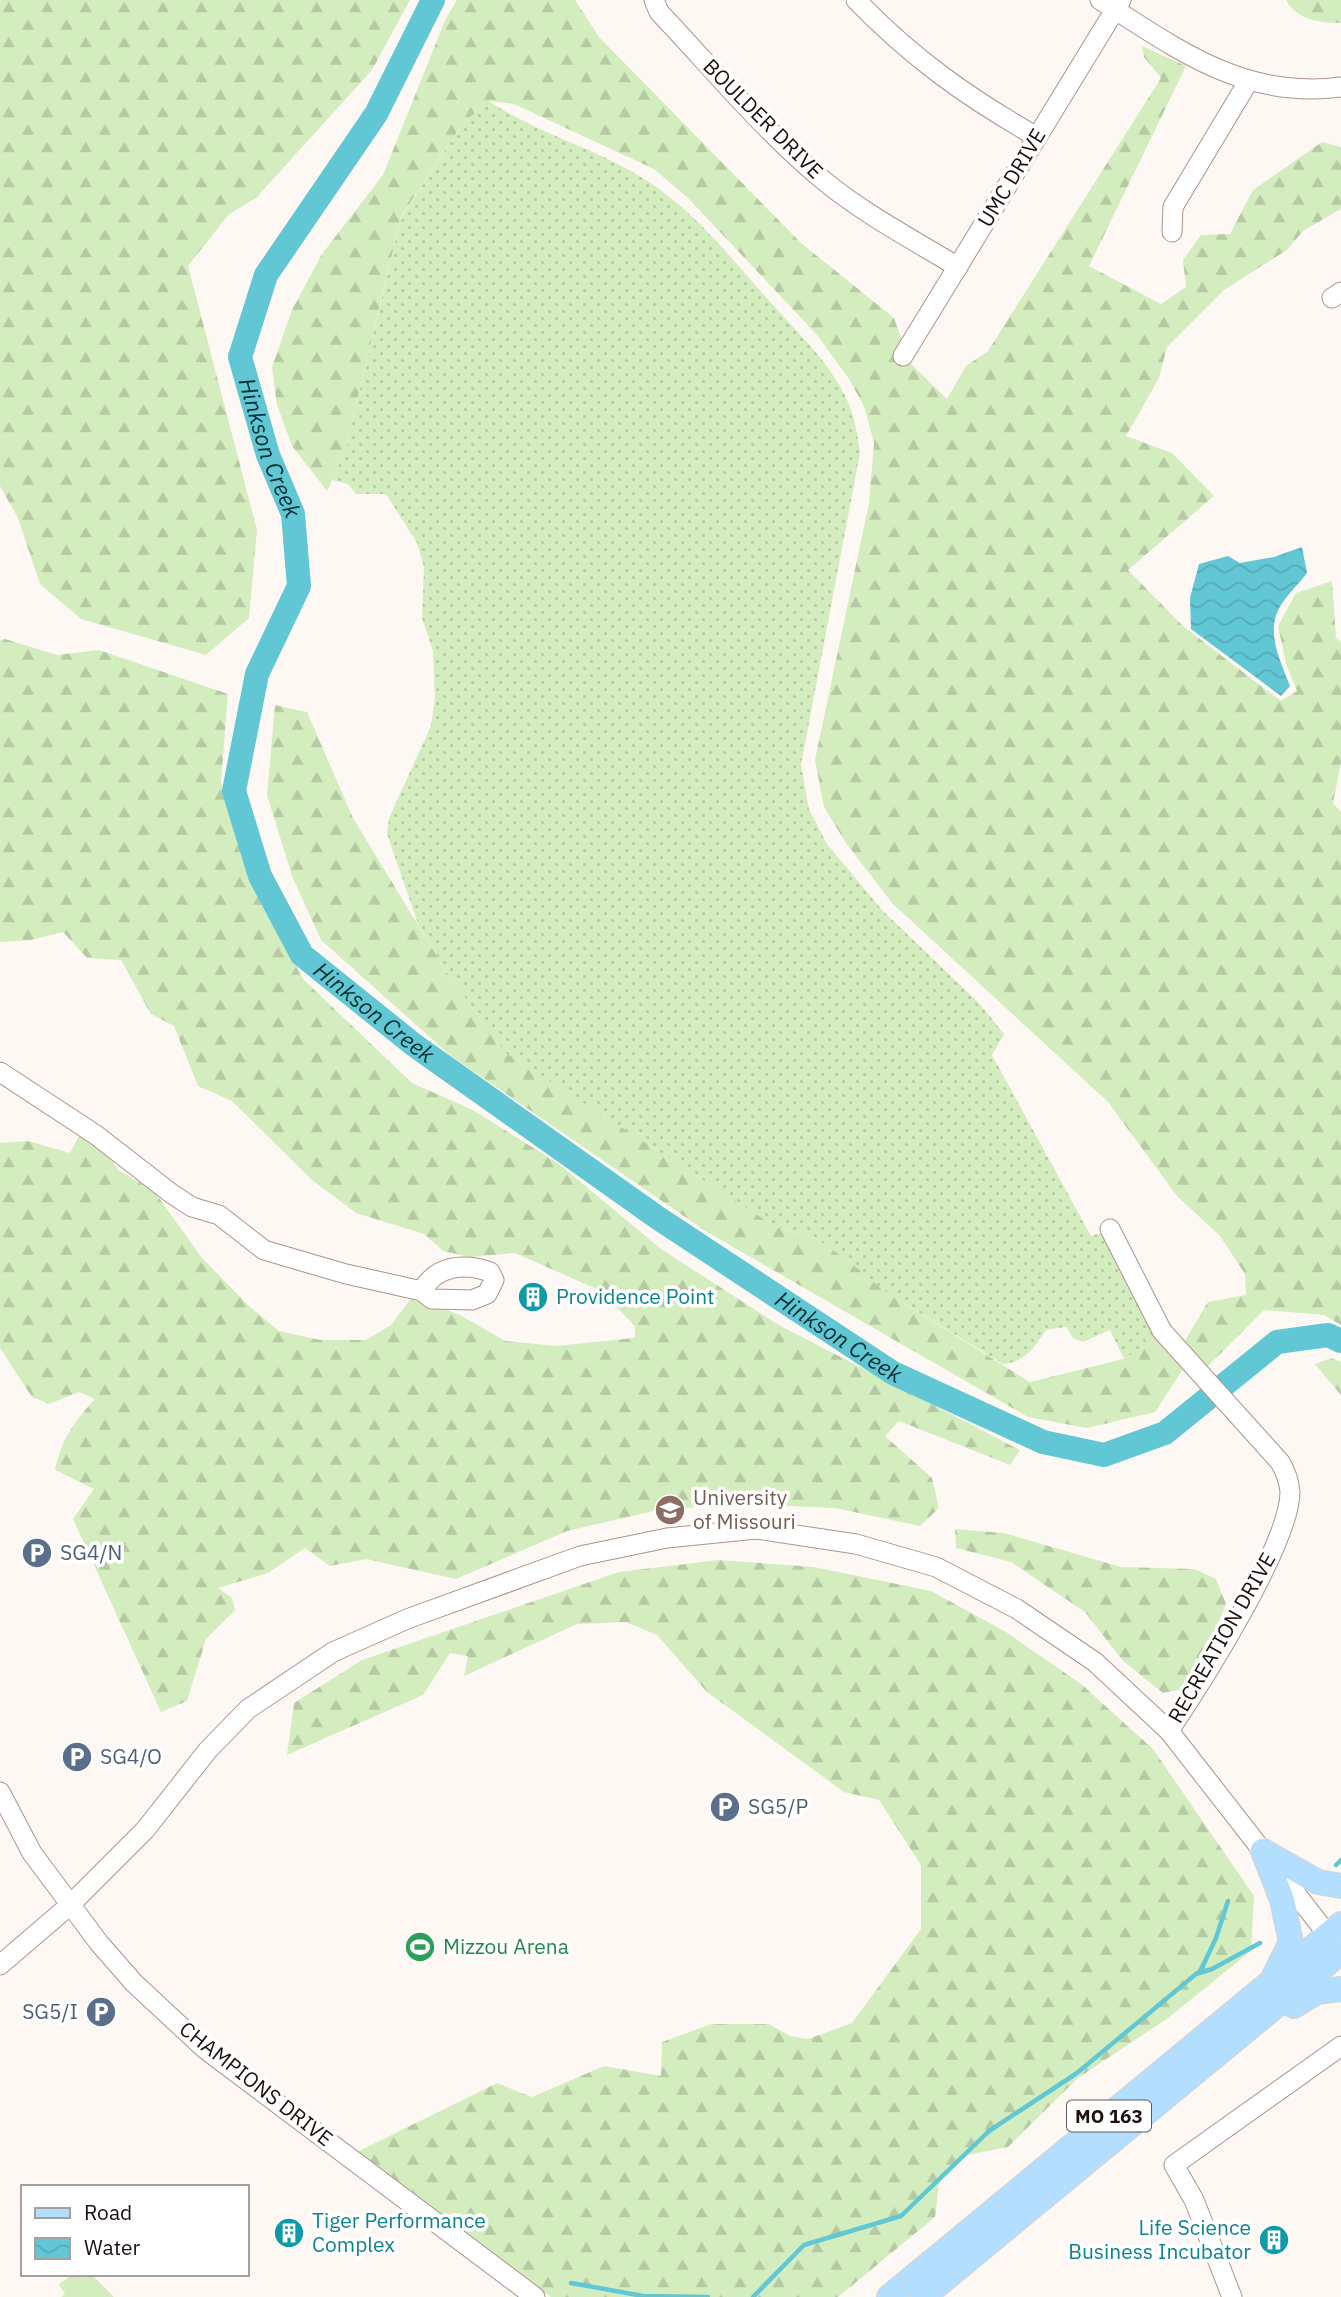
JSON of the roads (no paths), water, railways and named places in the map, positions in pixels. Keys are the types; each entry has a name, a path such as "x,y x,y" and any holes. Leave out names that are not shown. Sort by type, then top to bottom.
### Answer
{"main road":[{"path":"1263,1851 1318,1882 1341,1886"},
{"path":"1263,1851 1282,1900 1291,1942 1268,1985"},
{"name":"MO 163","path":"889,2297 1268,1985 1337,1947"},
{"name":"MO 163","path":"923,2297 1269,2011 1337,1947"},
{"path":"1269,2011 1296,2005 1317,1992 1341,1989"}],"street":[{"name":"BOULDER DRIVE","path":"654,0 668,21 788,148 823,180 856,205 958,267"},
{"path":"856,0 919,62 965,95 1037,137"},
{"name":"UMC DRIVE","path":"903,356 1037,137 1112,3"},
{"path":"1112,3 1202,63 1248,82 1289,89 1341,87"},
{"path":"1172,232 1174,206 1248,82"},
{"path":"0,1072 96,1135 192,1207 219,1215 264,1250 346,1274 422,1290"},
{"name":"RECREATION DRIVE","path":"1110,1229 1154,1317 1175,1347 1280,1462 1288,1476 1290,1494 1286,1516 1250,1595 1198,1688 1169,1731"},
{"path":"0,1965 70,1905 145,1830 208,1750 248,1709 333,1652 407,1619 580,1556 667,1538 756,1529 856,1544 936,1567 1017,1609 1096,1662 1169,1731 1337,1947"},
{"name":"CHAMPIONS DRIVE","path":"0,1791 32,1853 70,1905 134,1983 205,2049 535,2297"},
{"path":"1231,2297 1194,2200 1174,2165 1341,2046"}],"water":[{"path":"1302,547 1307,573 1286,598 1275,619 1275,642 1290,686 1281,696 1191,629 1190,598 1199,564 1228,556 1240,563 1274,557"}],"waterway":[{"name":"Hinkson Creek","path":"433,0 376,114 266,275 240,357 268,455 293,514 299,586 257,674 234,791 260,876 302,955 414,1045 658,1218 893,1373 1043,1442 1104,1455 1165,1433 1277,1342 1328,1335 1341,1341"},
{"path":"1336,1865 1341,1860"},
{"path":"1200,1972 1216,1938 1228,1901"},
{"path":"753,2297 804,2245 901,2216 989,2131 1077,2073 1196,1974 1212,1969 1260,1943"},
{"path":"571,2283 643,2296 708,2297"}],"place":[{"name":"Providence Point","path":"533,1297"},
{"name":"University of Missouri","path":"670,1510"},
{"name":"SG4/N","path":"37,1553"},
{"name":"SG4/O","path":"77,1757"},
{"name":"SG5/P","path":"725,1807"},
{"name":"Mizzou Arena","path":"420,1947"},
{"name":"SG5/I","path":"101,2012"},
{"name":"Tiger Performance Complex","path":"289,2233"},
{"name":"Life Science Business Incubator","path":"1274,2240"}]}
